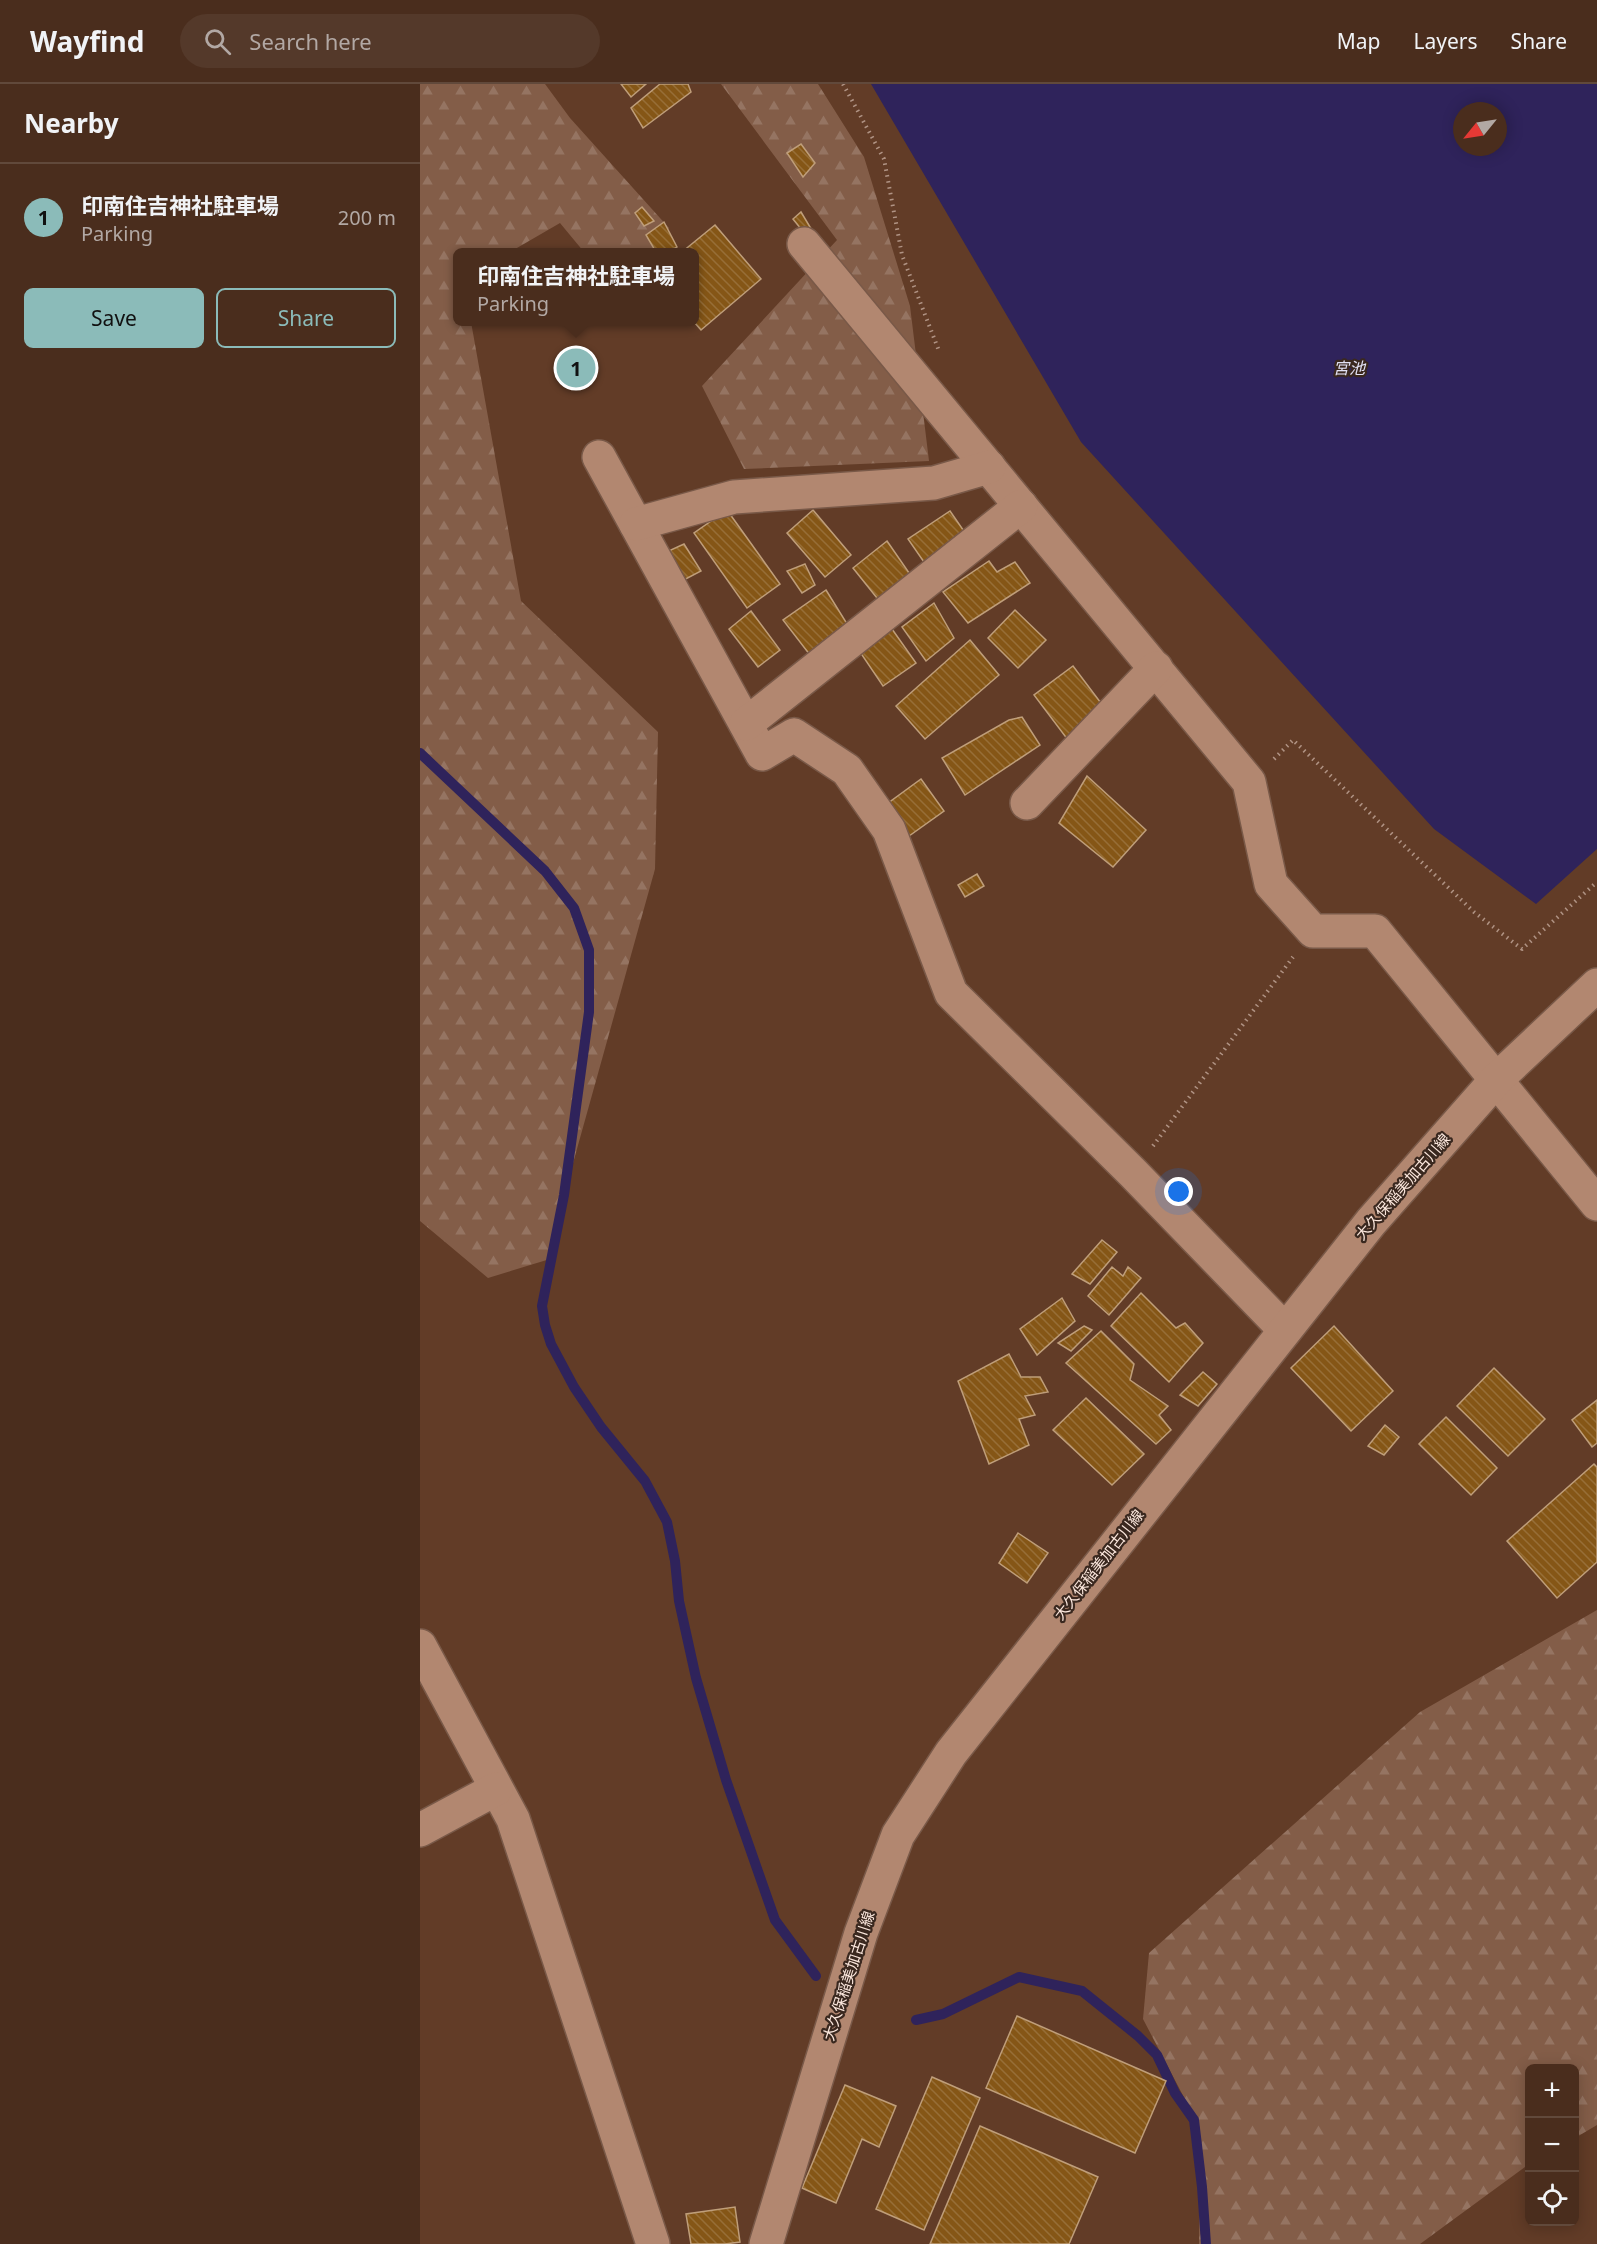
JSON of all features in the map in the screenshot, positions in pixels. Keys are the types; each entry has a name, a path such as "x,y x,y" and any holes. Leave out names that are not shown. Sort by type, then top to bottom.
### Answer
{"street":[{"path":"804,244 1249,782 1271,884 1313,931 1375,931 1597,1204"},
{"path":"599,457 762,754 794,735 847,770 889,830 951,993 1133,1173 1285,1330"},
{"path":"636,524 734,497 934,483 989,467"},
{"path":"746,724 1021,506"},
{"path":"1027,803 1155,668"},
{"name":"大久保稲美加古川線","path":"766,2244 861,1932 898,1835 951,1753 1371,1222 1496,1080 1597,985"},
{"path":"420,1646 513,1819 653,2244"},
{"path":"420,1830 496,1788"}],"path":[{"path":"843,84 884,159 902,255 940,354"},
{"path":"1293,741 1474,912 1522,950 1597,882"},
{"path":"1133,1173 1313,931"}],"green space":[{"path":"420,84 545,84 570,118 669,228 656,248 581,248 560,223 517,248 453,248 453,326 472,326 521,601 658,732 655,869 563,1199 550,1259 488,1278 420,1221"},
{"path":"721,84 818,84 864,157 910,306 929,461 744,469 702,386 837,240"},
{"path":"1597,1610 1597,2125 1579,2136 1579,2064 1525,2064 1525,2167 1420,2244 1199,2244 1200,2128 1143,2019 1149,1953 1420,1712"}],"water":[{"name":"宮池","path":"871,84 1597,84 1597,849 1536,904 1434,829 1081,442"}],"building":[{"path":"621,84 646,84 631,97"},
{"path":"660,84 688,84 691,92 643,128 631,108"},
{"path":"801,144 815,163 803,177 787,153"},
{"path":"642,207 654,221 644,226 635,213"},
{"path":"801,212 816,237 810,240 793,219"},
{"path":"664,222 677,247 654,248 646,235"},
{"path":"715,225 761,279 701,330 698,326 699,248 687,248"},
{"path":"727,510 780,584 747,608 694,533"},
{"path":"813,510 851,555 825,577 787,533"},
{"path":"950,511 968,537 926,565 908,539"},
{"path":"887,541 914,580 881,603 853,568"},
{"path":"684,544 701,571 678,583 662,554"},
{"path":"989,561 997,572 1015,562 1030,583 968,623 943,592"},
{"path":"805,564 815,585 802,593 787,571"},
{"path":"826,590 849,627 810,655 783,620"},
{"path":"934,603 954,638 926,661 902,627"},
{"path":"1015,610 1046,640 1018,668 988,638"},
{"path":"751,611 780,650 758,667 729,629"},
{"path":"892,629 916,663 883,686 860,652"},
{"path":"970,640 999,675 925,739 896,706"},
{"path":"1073,666 1107,711 1068,740 1034,695"},
{"path":"1022,717 1040,745 965,795 942,758 1009,720"},
{"path":"1087,776 1146,830 1113,867 1059,823"},
{"path":"921,779 944,811 902,841 880,809"},
{"path":"977,874 984,886 965,897 958,885"},
{"path":"1102,1240 1117,1252 1090,1284 1072,1274"},
{"path":"1112,1267 1123,1276 1128,1267 1141,1278 1109,1315 1088,1296"},
{"path":"1141,1293 1176,1328 1185,1323 1203,1343 1169,1382 1111,1326"},
{"path":"1062,1298 1075,1321 1037,1355 1020,1329"},
{"path":"1084,1326 1092,1330 1071,1351 1058,1343"},
{"path":"1334,1326 1393,1391 1351,1431 1291,1368"},
{"path":"1101,1331 1134,1364 1130,1380 1168,1406 1159,1415 1171,1430 1156,1444 1066,1363"},
{"path":"1009,1354 1021,1377 1040,1377 1048,1392 1025,1396 1035,1415 1019,1419 1029,1445 989,1464 958,1381"},
{"path":"1494,1368 1545,1419 1508,1456 1457,1406"},
{"path":"1203,1372 1217,1384 1198,1406 1180,1395"},
{"path":"1086,1398 1144,1454 1112,1485 1053,1430"},
{"path":"1597,1400 1597,1443 1592,1447 1572,1420"},
{"path":"1446,1417 1497,1468 1471,1495 1419,1444"},
{"path":"1385,1425 1399,1437 1384,1455 1368,1446"},
{"path":"1594,1464 1597,1467 1597,1562 1557,1598 1507,1541"},
{"path":"1018,1533 1048,1553 1027,1583 999,1563"},
{"path":"1017,2016 1166,2081 1135,2153 986,2088"},
{"path":"932,2077 980,2098 924,2230 876,2209"},
{"path":"845,2085 896,2106 879,2147 862,2139 836,2203 802,2188"},
{"path":"980,2126 1098,2177 1069,2244 930,2244"},
{"path":"735,2207 740,2242 691,2244 686,2214"}],"waterway":[{"path":"420,753 545,871 574,908 589,950 589,1012 564,1195 542,1306 545,1325 551,1344 574,1387 601,1427 645,1481 667,1522 675,1561 679,1601 696,1678 726,1780 775,1920 816,1976"},
{"path":"916,2020 943,2014 1019,1977 1082,1991 1138,2036 1157,2055 1175,2093 1194,2120 1206,2244"}],"place":[{"name":"印南住吉神社駐車場","path":"576,368"}]}
